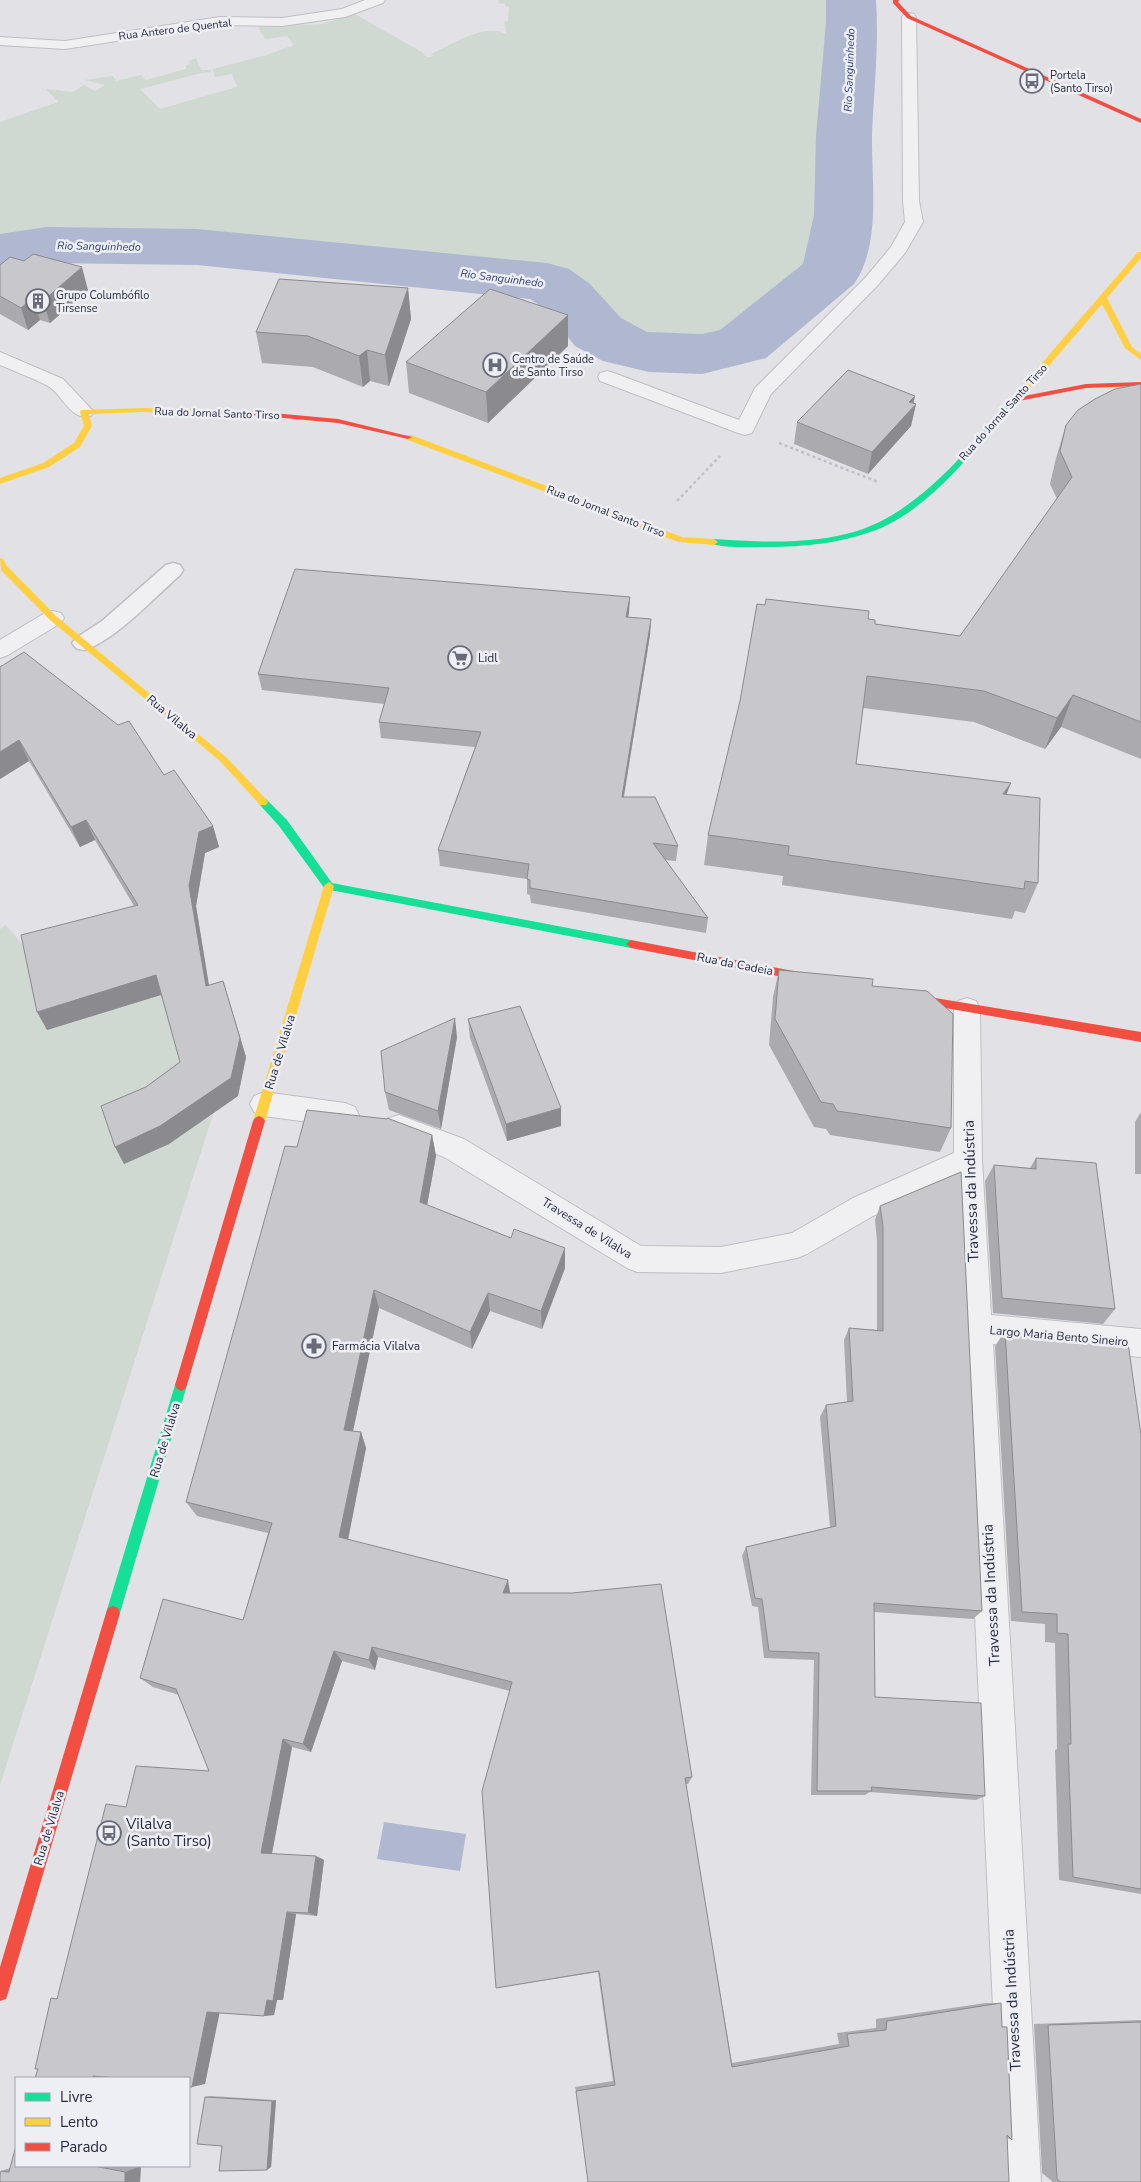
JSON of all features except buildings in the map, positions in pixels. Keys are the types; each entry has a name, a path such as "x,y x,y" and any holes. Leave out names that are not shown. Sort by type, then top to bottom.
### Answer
{"street":[{"name":"Rua Antero de Quental","path":"0,41 65,45 220,21 282,22 345,13 378,0"},
{"path":"896,0 895,2 909,17 1141,121"},
{"path":"607,377 745,429 762,392 872,281 898,249 914,222 911,201 909,17"},
{"name":"Rua do Jornal Santo Tirso","path":"84,412 142,410 251,413 338,421 418,440 681,540 736,544 799,544 842,538 881,525 920,499 938,484 1141,254"},
{"path":"1103,298 1129,348 1141,358"},
{"path":"0,358 56,383 84,412 88,426 77,446 46,465 0,481"},
{"path":"1013,400 1086,386 1141,384"},
{"name":"Rua Vilalva","path":"0,561 4,568 53,618 224,759 283,823 329,886"},
{"path":"0,650 53,618"},
{"name":"Rua da Cadeia","path":"329,886 823,981"},
{"name":"Rua de Vilalva","path":"0,1993 329,886"},
{"path":"890,994 1141,1037"},
{"name":"Travessa da Indústria","path":"967,1008 968,1160 1021,2182"},
{"name":"Travessa de Vilalva","path":"264,1104 381,1120 454,1148 637,1259 721,1260 797,1245 863,1207 968,1160"},
{"name":"Largo Maria Bento Sineiro","path":"977,1328 1141,1343"}],"lane":[{"path":"84,643 109,626 173,570"}],"path":[{"path":"651,528 745,429 920,499"}],"shaded area":[{"path":"498,0 844,0 834,213 824,271 747,333 711,348 661,349 633,345 606,330 576,295 552,277 198,243 45,242 0,247 0,122 58,102 46,89 73,92 84,85 95,91 105,85 85,80 113,76 116,81 141,75 146,80 186,69 186,65 190,64 189,61 196,58 201,70 211,70 211,72 140,89 160,109 237,87 232,74 215,77 213,69 267,55 294,45 287,36 265,39 258,27 322,24 355,14 425,54 424,56 431,57 434,56 431,54 479,32 499,31 507,35 504,22 508,21 509,7 505,6 505,3 499,4"},
{"path":"6,925 31,955 47,1030 168,993 188,1080 169,1144 213,1114 0,1785 0,929"}],"water":[{"path":"384,1822 466,1834 460,1871 377,1859"}],"waterway":[{"name":"Rio Sanguinhedo","path":"0,252 46,245 197,247 547,282 568,297 598,332 626,347 649,352 702,354 743,344 832,271 844,215 844,136 852,22 851,0"}],"traffic: fast":[{"path":"714,542 756,544 820,542 840,538 880,525 900,514 939,482 977,443 1026,387"},
{"path":"263,802 283,823 329,886"},
{"path":"329,886 631,944"},
{"path":"113,1613 181,1385"}],"traffic: slow":[{"path":"1026,387 1141,254"},
{"path":"1103,298 1129,348 1141,358"},
{"path":"0,481 46,465 77,445 88,426 84,412 142,410 209,412"},
{"path":"408,437 681,540 714,542"},
{"path":"0,561 4,568 53,618 223,759 263,802"},
{"path":"259,1121 329,886"}],"traffic: jam":[{"path":"896,0 895,2 909,17 1141,121"},
{"path":"1013,400 1086,386 1141,384"},
{"path":"209,412 251,413 338,421 408,437"},
{"path":"631,944 814,979"},
{"path":"905,997 1141,1037"},
{"path":"181,1385 259,1121"},
{"path":"0,1993 113,1613"}],"place":[{"name":"Portela (Santo Tirso)","path":"1032,81"},
{"name":"Grupo Columbófilo Tirsense","path":"38,301"},
{"name":"Centro de Saúde de Santo Tirso","path":"495,365"},
{"name":"Lidl","path":"460,658"},
{"name":"Farmácia Vilalva","path":"314,1346"},
{"name":"Vilalva (Santo Tirso)","path":"109,1833"}]}
